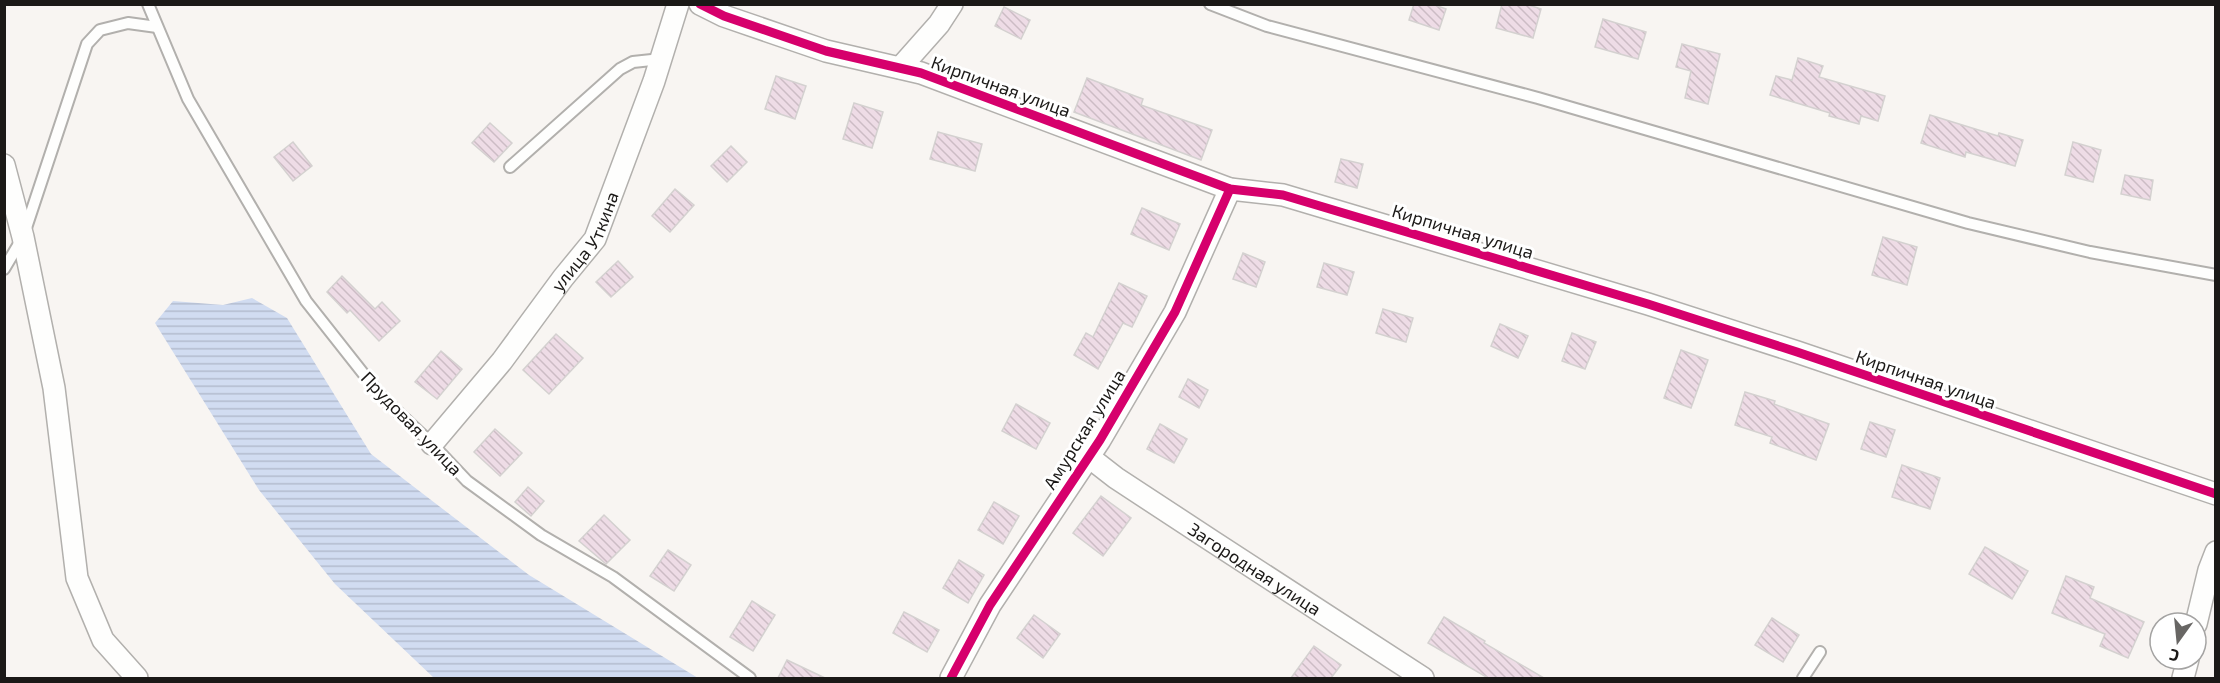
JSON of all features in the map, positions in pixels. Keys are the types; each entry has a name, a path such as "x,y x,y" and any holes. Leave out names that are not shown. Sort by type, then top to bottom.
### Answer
{"street":[{"name":"улица Уткина","path":"432,444 502,361 563,278 595,239 661,59 678,4"},
{"name":"Кирпичная улица","path":"700,4 724,16 826,51 921,73 1230,189 1283,195 1648,304 2216,494"},
{"path":"900,68 939,24 952,4"},
{"path":"4,165 23,237 54,388 76,578 104,640 137,678"},
{"name":"Амурская улица","path":"951,678 990,605 1089,457 1175,312 1230,189"},
{"name":"Загородная улица","path":"1089,457 1116,478 1202,535 1423,678"},
{"path":"2199,611 2216,552"}],"lane":[{"name":"Прудовая улица","path":"148,4 188,99 306,301 381,396 467,481 541,535 613,577 750,678"},
{"path":"1210,4 1267,26 1538,98 1968,223 2090,252 2216,275"},
{"path":"4,269 23,237 87,44 100,30 128,23 157,27"},
{"path":"510,167 620,69 633,62 661,59"},
{"path":"1803,678 1820,652"}],"water":[{"path":"252,298 287,318 371,454 529,575 698,678 434,678 335,584 259,490 155,323 173,301 223,305"}],"building":[{"path":"1414,4 1432,4 1446,9 1439,30 1409,20"},
{"path":"1502,4 1526,4 1541,9 1533,38 1496,28"},
{"path":"1004,7 1030,20 1021,39 995,26"},
{"path":"1603,19 1646,32 1638,59 1595,47"},
{"path":"1682,44 1720,54 1708,104 1685,98 1691,71 1676,67"},
{"path":"1798,58 1823,66 1819,77 1885,96 1878,121 1861,116 1859,124 1770,95 1776,76 1792,80"},
{"path":"776,76 806,86 795,119 765,109"},
{"path":"1087,78 1143,99 1141,105 1212,130 1201,160 1074,112"},
{"path":"854,103 883,112 872,148 843,139"},
{"path":"1930,115 1998,136 1999,133 2023,140 2015,166 1966,152 1965,157 1921,143"},
{"path":"490,123 512,143 494,162 472,143"},
{"path":"938,132 982,144 975,171 930,159"},
{"path":"293,142 312,166 293,181 274,157"},
{"path":"2073,142 2101,150 2093,182 2065,175"},
{"path":"731,146 747,162 727,182 711,166"},
{"path":"1341,159 1363,164 1357,188 1335,182"},
{"path":"2125,175 2153,180 2150,200 2121,194"},
{"path":"675,189 694,205 670,232 652,216"},
{"path":"1142,208 1180,224 1169,250 1131,234"},
{"path":"1883,237 1917,247 1907,285 1872,275"},
{"path":"1243,253 1265,262 1256,287 1233,279"},
{"path":"618,261 633,277 611,297 596,282"},
{"path":"1324,263 1354,272 1347,295 1317,287"},
{"path":"342,276 375,309 382,302 400,321 379,341 350,310 347,313 327,292"},
{"path":"1119,283 1147,296 1132,327 1123,323 1098,369 1074,355 1086,333 1093,337"},
{"path":"1383,309 1413,318 1406,342 1376,333"},
{"path":"1500,324 1528,336 1518,358 1491,346"},
{"path":"1572,333 1596,342 1585,369 1562,361"},
{"path":"556,334 583,358 549,394 523,370"},
{"path":"1681,350 1708,360 1691,408 1664,398"},
{"path":"441,351 462,369 437,399 415,382"},
{"path":"1188,379 1208,390 1199,408 1179,397"},
{"path":"1745,392 1775,401 1774,404 1829,424 1816,460 1770,443 1772,437 1735,425"},
{"path":"1016,404 1050,423 1036,449 1002,431"},
{"path":"1870,422 1895,430 1886,457 1861,449"},
{"path":"1160,424 1187,439 1174,463 1147,449"},
{"path":"495,429 522,453 500,476 474,452"},
{"path":"1902,465 1940,478 1930,509 1892,497"},
{"path":"528,487 544,501 531,516 515,502"},
{"path":"1101,496 1131,518 1103,556 1073,533"},
{"path":"994,502 1019,516 1003,544 978,530"},
{"path":"604,515 630,540 606,564 579,541"},
{"path":"1985,547 2028,571 2012,599 1969,574"},
{"path":"668,550 691,565 674,591 650,576"},
{"path":"959,560 984,575 968,603 943,588"},
{"path":"2066,576 2094,587 2090,598 2144,622 2128,658 2100,646 2105,634 2052,613"},
{"path":"752,601 775,615 753,651 730,637"},
{"path":"904,612 939,630 927,652 893,633"},
{"path":"1034,615 1060,634 1043,658 1017,638"},
{"path":"1444,617 1544,678 1488,678 1428,643"},
{"path":"1772,618 1799,635 1783,662 1755,645"},
{"path":"1314,646 1341,665 1331,678 1291,678"},
{"path":"787,660 825,678 778,678"}],"cycle path":[{"path":"700,4 724,16 826,51 921,73 1230,189 1283,195 1648,304 2216,494"},
{"path":"951,678 990,605 1100,440 1175,312 1230,189"}]}
